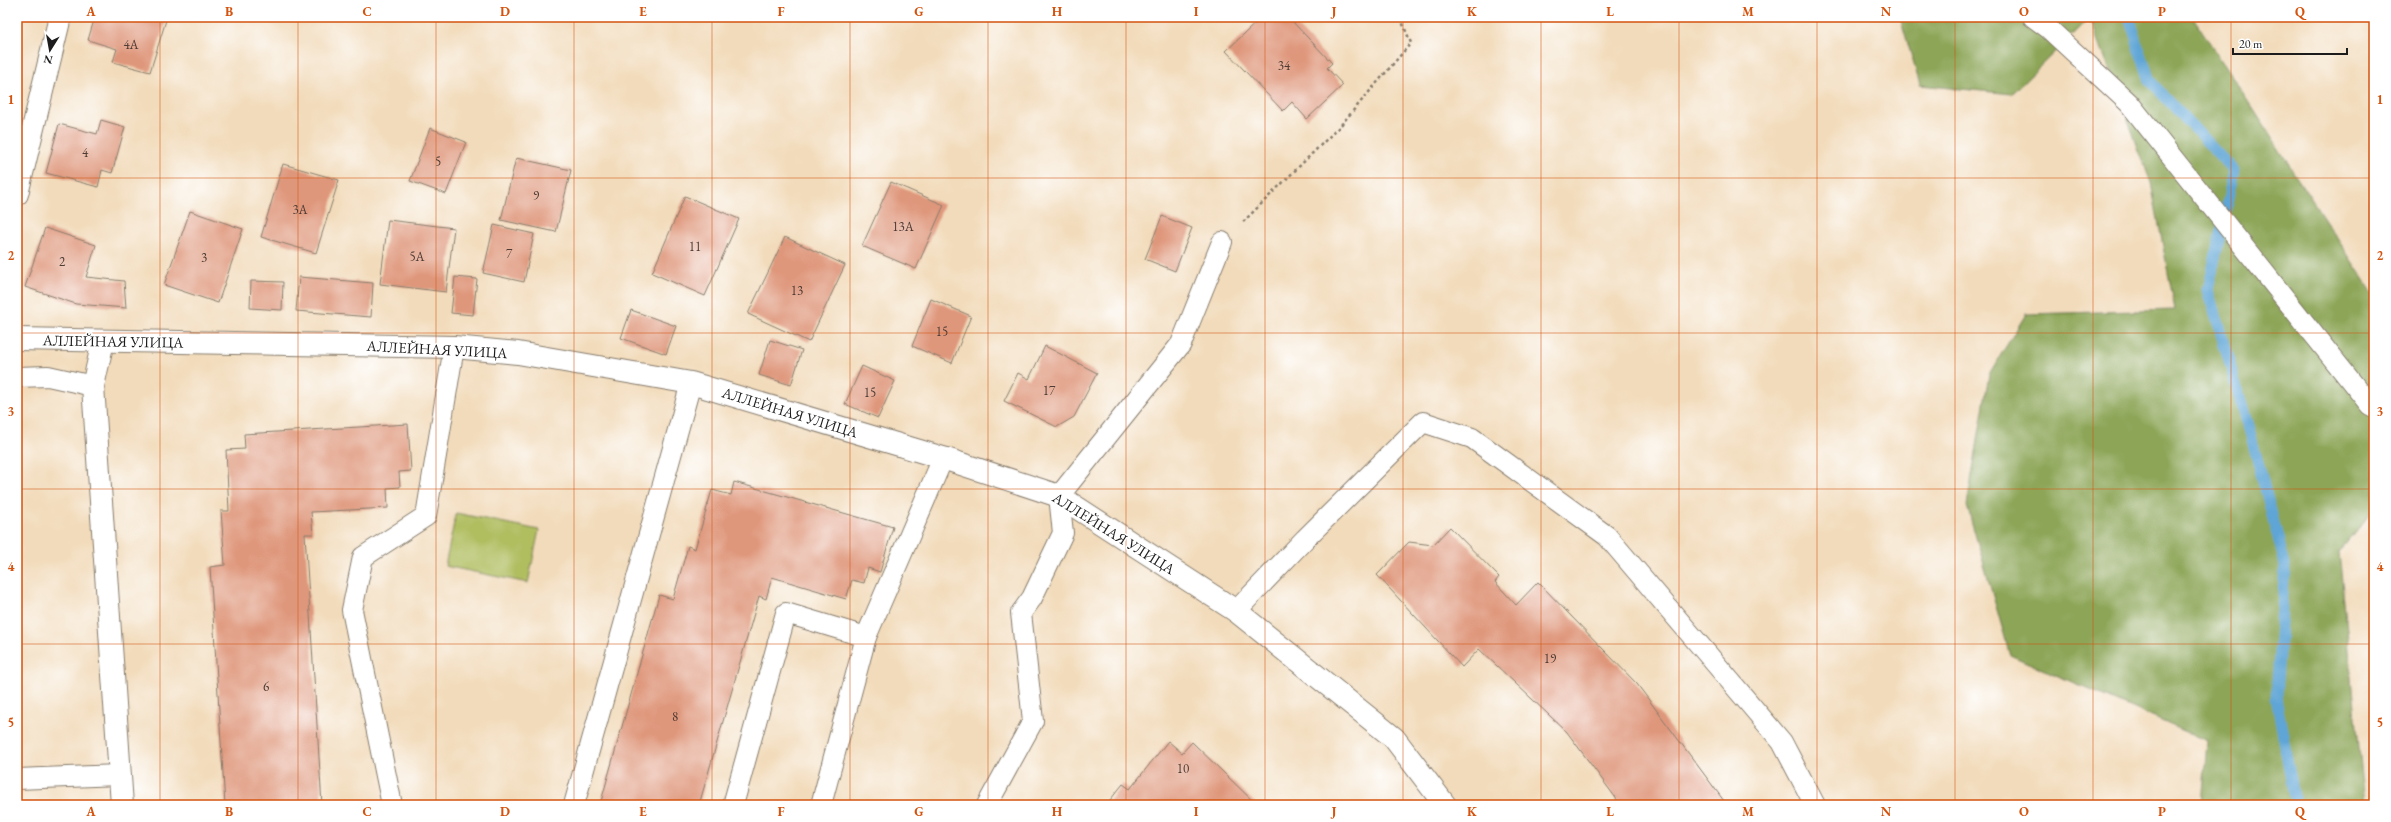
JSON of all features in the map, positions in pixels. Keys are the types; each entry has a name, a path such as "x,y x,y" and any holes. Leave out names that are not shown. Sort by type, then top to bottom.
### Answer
{"street":[{"path":"17,194 60,17"},
{"name":"АЛЛЕЙНАЯ УЛИЦА","path":"17,339 454,347 518,353 691,383 943,458 1059,496 1236,611 1394,738 1445,805"},
{"path":"103,341 93,386 122,805"}],"lane":[{"path":"2033,17 2048,28 2128,103 2370,405 2374,407"},
{"path":"987,805 1033,721 1021,613 1032,598 1063,533 1059,496 1181,344 1222,242"},
{"path":"392,805 352,610 363,557 426,516 454,347"},
{"path":"17,377 48,376 93,386"},
{"path":"574,805 691,383"},
{"path":"1236,611 1305,539 1423,422 1472,438 1607,536 1782,742 1815,805"},
{"path":"821,805 866,637 943,458"},
{"path":"733,805 786,613 866,637"},
{"path":"17,779 119,775"}],"path":[{"path":"1222,242 1340,126 1410,43 1400,17"}],"green space":[{"path":"1900,17 2090,17 2012,94 1920,85"},
{"path":"2090,17 2193,17 2374,295 2374,509 2339,552 2365,805 2202,805 2207,741 2010,655 1967,506 1989,374 2026,314 2175,310 2151,183"},
{"path":"456,513 539,530 528,583 445,566"}],"building":[{"path":"95,17 167,17 150,72 113,62 117,49 88,40"},
{"path":"1262,17 1288,17 1332,63 1327,68 1343,85 1307,119 1292,102 1283,111 1226,51"},
{"path":"101,120 125,127 112,173 102,170 98,187 46,173 59,124 97,134"},
{"path":"430,128 466,142 446,194 410,181"},
{"path":"516,158 571,170 556,232 501,220"},
{"path":"283,164 339,180 316,253 261,237"},
{"path":"891,182 944,205 916,269 862,246"},
{"path":"685,196 739,219 705,296 652,273"},
{"path":"190,211 243,229 218,303 164,285"},
{"path":"1162,216 1192,228 1175,271 1145,259"},
{"path":"388,220 454,228 446,292 380,284"},
{"path":"494,225 534,234 524,282 483,273"},
{"path":"45,228 96,245 86,277 124,281 126,308 76,304 25,287"},
{"path":"785,237 845,265 809,342 748,314"},
{"path":"299,277 373,283 371,317 296,311"},
{"path":"455,277 477,279 473,315 451,313"},
{"path":"251,281 283,282 282,310 250,308"},
{"path":"931,299 971,316 952,363 912,346"},
{"path":"631,310 676,326 666,354 621,338"},
{"path":"770,340 802,350 791,385 759,375"},
{"path":"1045,346 1097,373 1074,417 1057,427 1004,401 1018,373 1029,379"},
{"path":"862,366 895,381 878,418 845,404"},
{"path":"408,424 411,471 399,472 400,487 387,488 388,508 311,512 313,534 305,534 322,805 225,805 210,567 225,565 221,511 229,511 226,450 245,449 244,434"},
{"path":"734,482 893,527 880,572 868,568 864,583 852,580 846,599 772,577 766,599 759,596 699,805 600,805 659,595 673,599 688,546 695,549 712,490 731,495"},
{"path":"1450,527 1499,577 1495,582 1516,605 1538,582 1637,684 1727,805 1621,805 1567,732 1479,649 1462,667 1377,575 1409,542 1433,545"},
{"path":"1168,741 1182,753 1192,742 1257,805 1106,805 1123,784 1130,789"}],"waterway":[{"path":"2129,17 2150,81 2234,171 2208,290 2251,436 2285,564 2276,697 2294,797"}]}
